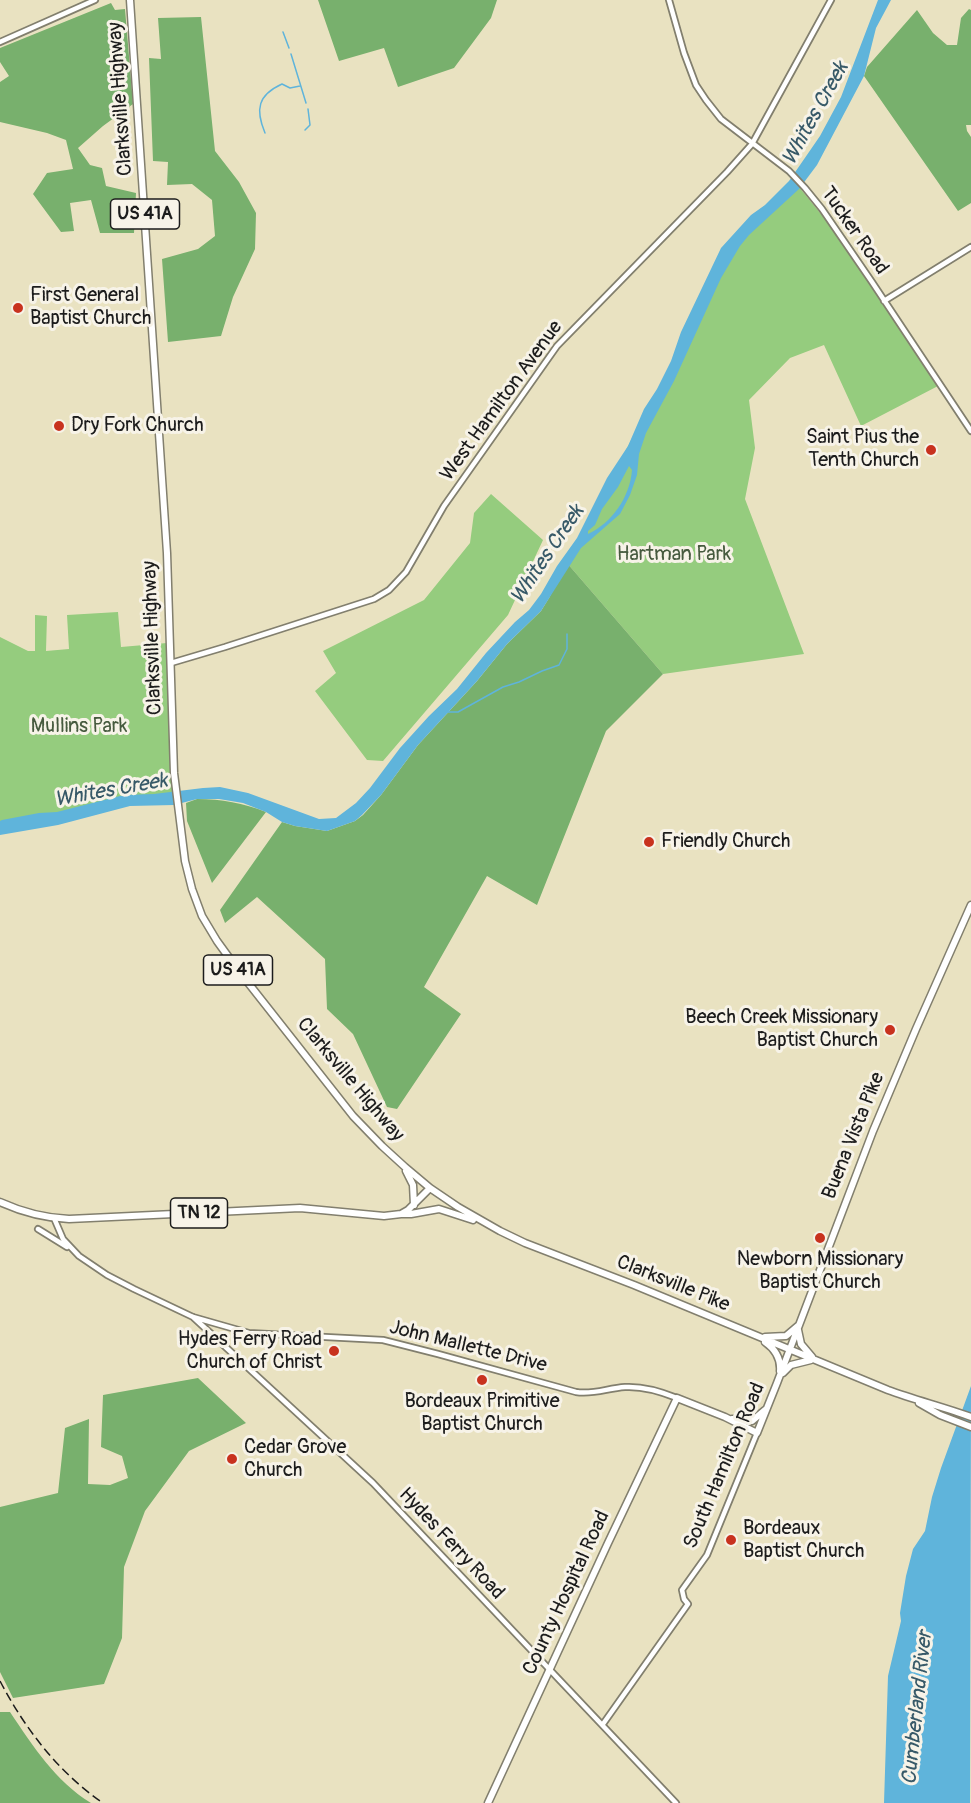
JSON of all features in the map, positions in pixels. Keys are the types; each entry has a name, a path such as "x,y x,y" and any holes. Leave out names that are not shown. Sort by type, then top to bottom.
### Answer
{"main road":[{"name":"Clarksville Highway","path":"130,0 166,537 174,773 184,852 192,889 202,916 217,941 353,1116 430,1188"},
{"name":"Buena Vista Pike","path":"790,1350 873,1131 971,905"},
{"path":"405,1167 413,1185 414,1205"},
{"path":"401,1214 414,1205 430,1188"},
{"name":"Clarksville Pike","path":"430,1188 458,1208 525,1243 910,1398 971,1427"},
{"name":"TN 12","path":"0,1202 26,1212 69,1220 300,1208 384,1216 401,1214"},
{"path":"401,1214 439,1209 486,1224"},
{"path":"755,1336 786,1336 799,1325"},
{"path":"799,1325 798,1333 801,1343 814,1360"},
{"path":"755,1336 768,1344 777,1354 781,1367 778,1380"},
{"name":"South Hamilton Road","path":"757,1433 790,1350"},
{"path":"778,1380 790,1365 803,1360 814,1360"},
{"name":"John Mallette Drive","path":"677,1398 725,1417 757,1433"},
{"name":"County Hospital Road","path":"488,1803 677,1398"},
{"name":"Clarksville Pike","path":"910,1398 971,1417"},
{"path":"671,1410 692,1404"},
{"name":"John Mallette Drive","path":"725,1417 745,1422 753,1421 768,1406"}],"street":[{"path":"0,42 95,0"},
{"name":"Tucker Road","path":"669,0 696,85 721,119 789,171 822,208 971,431"},
{"name":"West Hamilton Avenue","path":"171,663 225,648 374,599 389,590 406,572 444,506 557,346 752,144 831,0"},
{"path":"884,301 971,247"},
{"path":"54,1218 63,1239 79,1256 107,1275 196,1317"},
{"path":"38,1229 73,1250"},
{"name":"John Mallette Drive","path":"196,1317 249,1333 382,1340 581,1393 639,1387 657,1390 677,1398"},
{"name":"Hydes Ferry Road","path":"196,1317 373,1483 549,1671 603,1724 675,1803"},
{"name":"South Hamilton Road","path":"603,1724 688,1604 682,1590 707,1555 757,1433"}],"green space":[{"path":"318,0 497,0 491,18 454,68 398,87 384,48 339,61"},
{"path":"111,3 115,10 125,9 133,104 78,148 90,165 102,168 106,186 136,193 134,233 100,233 91,200 70,203 74,231 61,232 33,194 47,173 73,169 66,140 0,122 0,82 9,76 0,62 0,48"},
{"path":"969,9 971,10 971,125 966,125 971,137 971,203 958,211 864,76 867,67 917,10 933,33 947,45 957,45 961,18"},
{"path":"201,17 215,151 239,182 256,213 255,249 233,297 221,336 168,342 162,259 198,249 215,236 212,200 192,184 167,185 168,162 153,161 149,58 161,59 158,18"},
{"name":"Hartman Park","path":"799,187 834,230 938,386 861,426 824,345 790,358 749,400 755,448 745,499 804,654 663,674 567,563 698,312 744,238"},
{"path":"491,494 543,540 508,615 383,761 367,760 315,691 336,673 323,651 424,600 470,543 474,513"},
{"path":"567,563 663,674 606,731 537,905 487,876 424,987 461,1014 397,1109 387,1107 353,1034 327,1009 325,959 257,897 225,923 220,910 282,822 327,831 355,821 363,815 418,745 477,681 507,644 541,611"},
{"name":"Mullins Park","path":"118,612 121,647 167,643 175,795 0,826 0,637 28,651 35,651 35,615 47,616 46,651 69,649 67,615"},
{"path":"197,799 232,802 266,812 212,883 187,821 186,803"},
{"path":"198,1378 246,1423 189,1451 145,1511 124,1567 122,1638 104,1684 13,1698 0,1672 0,1507 58,1493 65,1428 89,1419 88,1484 110,1485 128,1478 122,1456 101,1447 103,1395"},
{"path":"0,1712 10,1712 56,1774 91,1803 0,1803"}],"water":[{"path":"878,0 891,0 876,28 864,76 817,165 799,189 749,235 721,278 674,381 646,433 639,454 637,475 620,514 581,548 541,611 507,644 477,681 418,745 381,795 362,815 355,821 327,831 282,822 266,812 243,803 219,799 197,799 174,805 130,806 58,825 0,835 0,821 2,820 57,812 124,795 220,787 248,793 319,819 336,818 356,803 400,748 457,689 486,653 529,610 541,594 577,538 607,478 628,446 644,409 671,361 681,332 721,248 751,215 765,205 789,181 820,136 841,97","holes":["629,466 632,470 628,490 618,508 605,523 588,534"]},
{"name":"Cumberland River","path":"971,1386 970,1803 884,1803 888,1676 901,1621 900,1613 906,1576 913,1549 925,1531 941,1468"}],"waterway":[{"path":"283,32 289,48"},
{"path":"291,54 306,103"},
{"path":"265,133 260,117 263,98 282,84 290,88 300,86"},
{"path":"305,130 310,125 308,109"},
{"path":"446,712 458,712 503,687 559,665 567,649 567,634"}],"railway":[{"path":"0,1681 20,1716 44,1749 72,1778 103,1803"}],"place":[{"name":"First General Baptist Church","path":"18,308"},
{"name":"Dry Fork Church","path":"59,426"},
{"name":"Saint Pius the Tenth Church","path":"931,450"},
{"name":"Friendly Church","path":"649,842"},
{"name":"Beech Creek Missionary Baptist Church","path":"890,1030"},
{"name":"Newborn Missionary Baptist Church","path":"820,1238"},
{"name":"Hydes Ferry Road Church of Christ","path":"334,1351"},
{"name":"Bordeaux Primitive Baptist Church","path":"482,1380"},
{"name":"Cedar Grove Church","path":"232,1459"},
{"name":"Bordeaux Baptist Church","path":"731,1540"}],"water label":[{"name":"Whites Creek","path":"816,114"},
{"name":"Whites Creek","path":"548,555"},
{"name":"Whites Creek","path":"111,791"}]}
